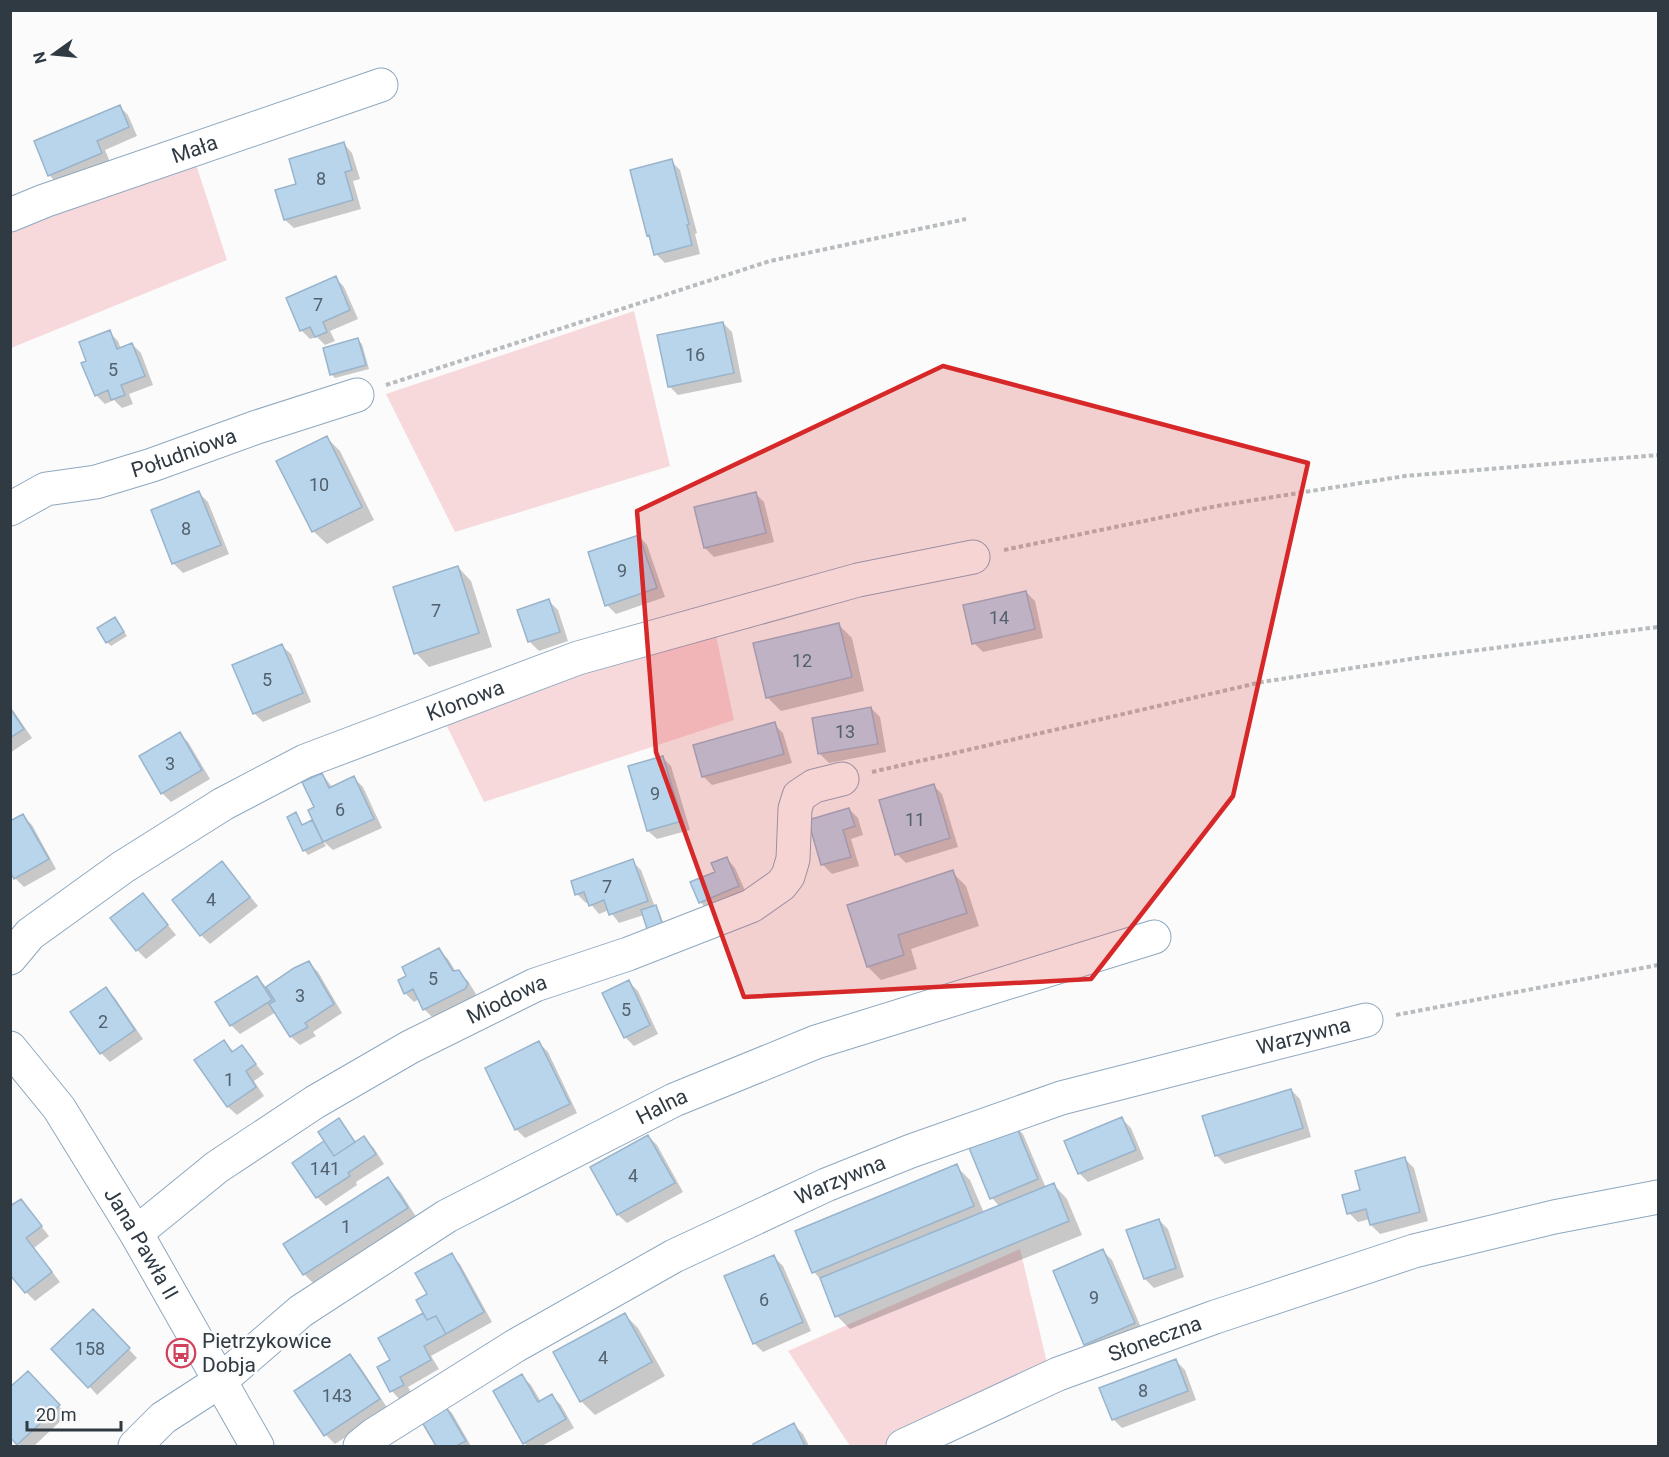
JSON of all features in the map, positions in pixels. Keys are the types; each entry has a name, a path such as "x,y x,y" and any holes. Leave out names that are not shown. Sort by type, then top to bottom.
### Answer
{"street":[{"name":"Mała","path":"10,215 44,201 381,85"},
{"name":"Południowa","path":"10,509 46,489 96,482 357,395"},
{"name":"Klonowa","path":"10,958 30,934 123,867 222,804 305,761 578,658 858,580 974,557"},
{"name":"Miodowa","path":"136,1233 217,1167 315,1102 410,1047 536,985 627,954 751,906 781,885 788,876 793,859 795,809 799,796 814,786 842,779"},
{"name":"Halna","path":"135,1446 163,1418 220,1381 301,1311 447,1216 674,1100 816,1042 1154,937"},
{"name":"Warzywna","path":"360,1446 375,1434 515,1346 674,1256 826,1185 912,1151 1060,1098 1366,1020"},
{"name":"Jana Pawła II","path":"10,1048 59,1108 136,1233 257,1446"},
{"name":"Słoneczna","path":"903,1446 1058,1374 1215,1317 1414,1251 1554,1217 1659,1197"}],"path":[{"path":"357,395 770,261 966,219"},
{"path":"974,557 1217,506 1405,476 1659,455"},
{"path":"842,779 1262,682 1416,658 1659,627"},
{"path":"1366,1020 1659,965"}],"highlighted area":[{"path":"943,366 1308,463 1233,796 1091,979 744,997 656,752 637,511"}],"shaded area":[{"path":"194,158 227,260 11,348 11,222"},
{"path":"634,311 670,466 455,532 386,394"},
{"path":"714,626 734,720 484,802 442,716"},
{"path":"1020,1249 1048,1367 893,1446 850,1446 788,1351"}],"building":[{"path":"120,105 129,127 97,141 102,153 48,176 34,141"},
{"path":"344,142 352,170 345,172 353,200 284,220 275,190 296,184 289,159"},
{"path":"672,159 689,224 687,225 692,245 654,255 630,170"},
{"path":"336,276 350,310 323,322 327,332 315,337 310,327 300,331 286,298"},
{"path":"723,322 734,373 668,387 657,335"},
{"path":"110,330 117,349 132,343 145,376 121,385 125,395 111,400 108,390 95,396 81,363 86,361 79,342"},
{"path":"358,338 366,365 330,375 323,348"},
{"path":"327,436 362,507 312,532 276,461"},
{"path":"199,491 221,545 172,564 151,510"},
{"path":"756,492 766,533 704,548 694,507"},
{"path":"639,535 657,588 605,606 588,552"},
{"path":"458,566 479,633 414,654 393,587"},
{"path":"1026,591 1035,629 972,644 963,605"},
{"path":"549,599 560,632 528,642 517,610"},
{"path":"115,617 124,632 106,643 97,628"},
{"path":"839,623 852,677 766,698 753,643"},
{"path":"282,644 303,693 253,714 232,665"},
{"path":"871,707 878,744 818,754 812,718"},
{"path":"10,708 24,729 10,738"},
{"path":"775,722 784,754 702,777 693,745"},
{"path":"180,732 202,770 161,794 139,756"},
{"path":"663,756 682,821 647,831 628,766"},
{"path":"322,773 329,788 354,776 374,819 323,842 308,810 314,807 302,782"},
{"path":"934,784 950,838 895,855 879,800"},
{"path":"849,808 855,826 843,830 851,857 821,865 808,820"},
{"path":"296,812 302,825 312,820 323,842 303,851 287,817"},
{"path":"23,814 49,859 14,879 10,872 10,821"},
{"path":"727,857 739,886 699,903 690,882 715,872 711,863"},
{"path":"633,859 648,901 609,915 604,900 589,906 584,892 575,895 571,881"},
{"path":"222,861 250,897 200,936 172,900"},
{"path":"953,870 967,913 898,935 904,955 867,967 847,905"},
{"path":"143,893 168,925 136,951 110,918"},
{"path":"656,905 664,929 649,935 641,910"},
{"path":"439,948 453,971 459,970 468,984 465,989 423,1010 413,989 404,994 398,980 406,976 402,967"},
{"path":"309,961 334,1004 305,1023 308,1027 290,1037 269,1004 275,1001 266,987"},
{"path":"257,976 272,1000 230,1026 215,1002"},
{"path":"629,980 650,1025 624,1038 602,993"},
{"path":"106,987 135,1030 100,1054 70,1012"},
{"path":"224,1040 232,1052 242,1045 256,1064 246,1071 256,1087 227,1107 194,1060"},
{"path":"539,1041 570,1104 515,1130 485,1068"},
{"path":"1291,1089 1303,1128 1215,1156 1202,1116"},
{"path":"1122,1117 1136,1150 1078,1174 1064,1141"},
{"path":"339,1118 355,1142 334,1156 318,1132"},
{"path":"1015,1123 1038,1179 990,1199 967,1143"},
{"path":"648,1135 675,1183 617,1215 590,1167"},
{"path":"364,1136 376,1154 348,1173 350,1176 316,1198 292,1163 324,1141 334,1156"},
{"path":"1405,1157 1420,1212 1370,1225 1366,1209 1347,1214 1342,1195 1360,1190 1355,1171"},
{"path":"957,1164 974,1206 812,1273 795,1231"},
{"path":"388,1177 408,1208 303,1275 283,1244"},
{"path":"1054,1183 1069,1221 835,1317 820,1278"},
{"path":"21,1199 42,1226 26,1238 52,1272 25,1293 10,1275 10,1206"},
{"path":"1159,1219 1176,1268 1144,1279 1126,1230"},
{"path":"1103,1249 1135,1323 1084,1345 1053,1271"},
{"path":"452,1253 484,1312 446,1334 436,1316 427,1320 416,1300 427,1294 415,1273"},
{"path":"774,1255 803,1322 753,1344 724,1276"},
{"path":"93,1309 130,1348 88,1388 51,1349"},
{"path":"423,1313 427,1320 436,1316 446,1334 424,1346 431,1360 400,1377 404,1385 390,1392 377,1367 390,1360 378,1338"},
{"path":"625,1313 652,1362 580,1402 553,1352"},
{"path":"350,1354 380,1399 324,1436 294,1391"},
{"path":"1176,1359 1188,1391 1112,1420 1099,1388"},
{"path":"28,1371 60,1405 17,1445 10,1437 10,1387"},
{"path":"522,1374 538,1402 552,1394 566,1419 523,1444 493,1391"},
{"path":"443,1402 466,1441 456,1446 436,1446 419,1417"},
{"path":"794,1423 805,1446 754,1446 753,1444"}],"place":[{"name":"Pietrzykowice Dobja","path":"181,1353"}]}
